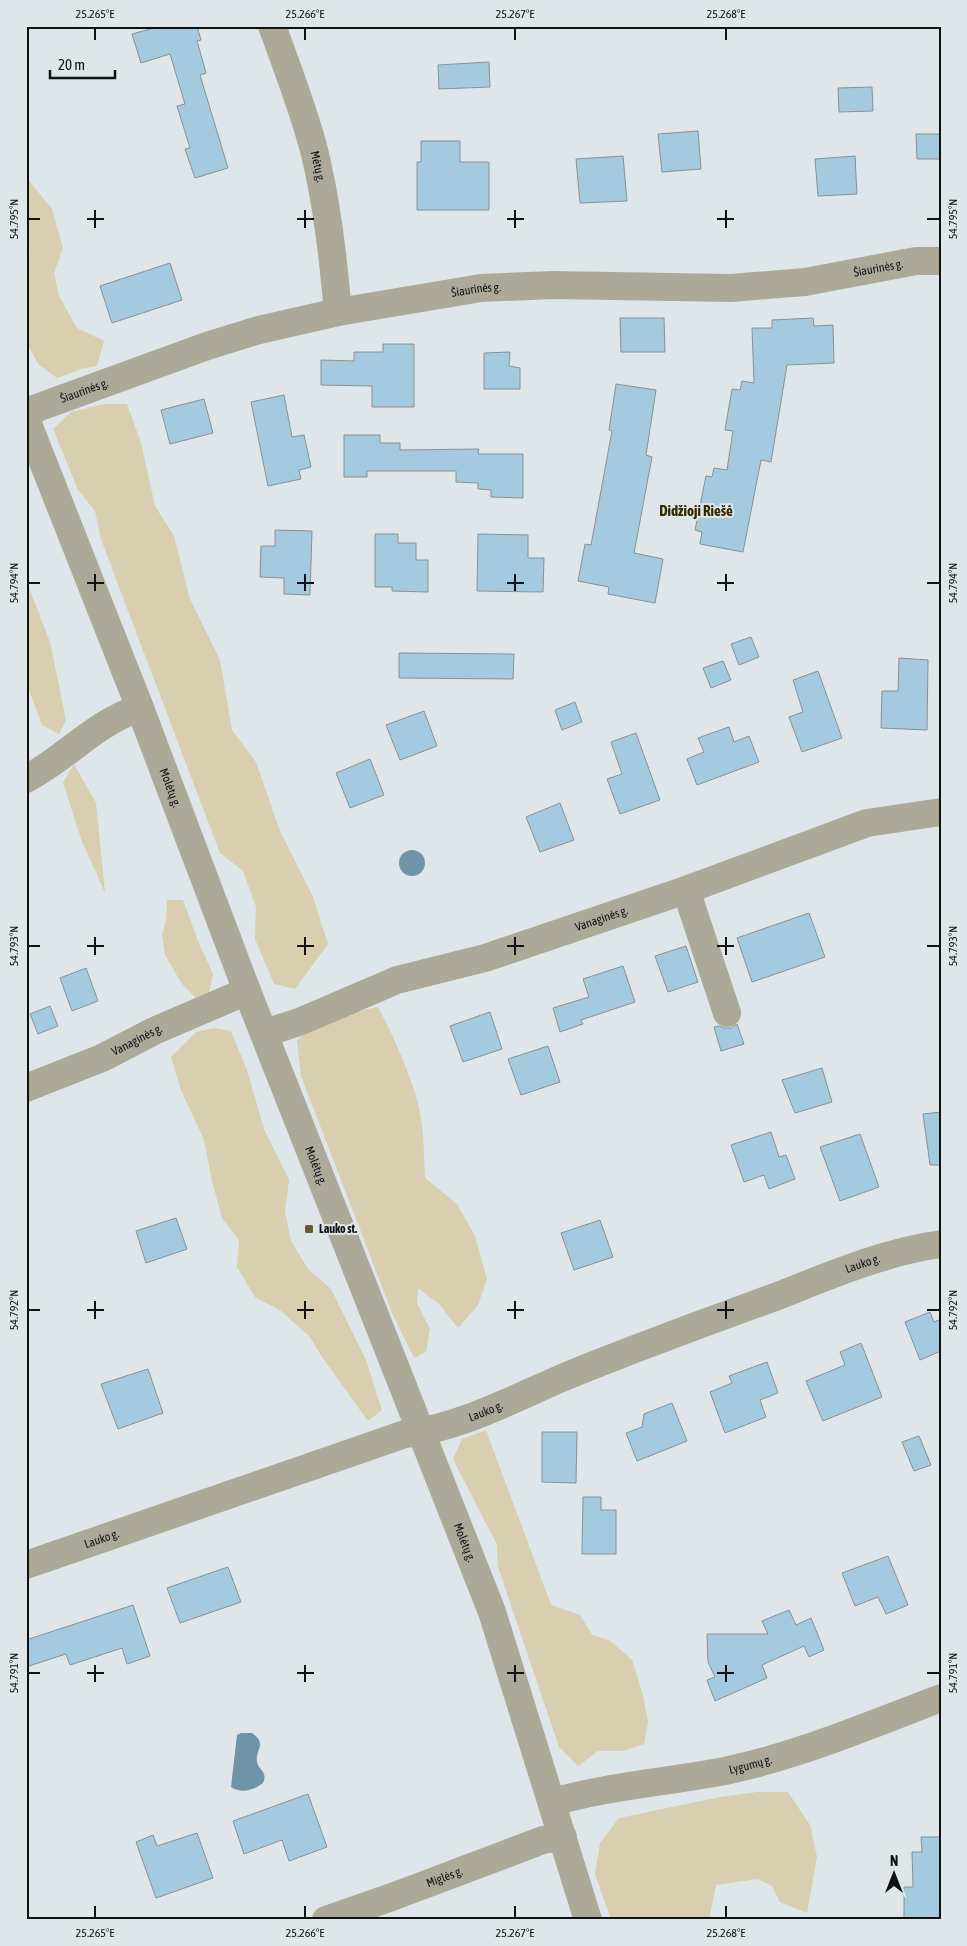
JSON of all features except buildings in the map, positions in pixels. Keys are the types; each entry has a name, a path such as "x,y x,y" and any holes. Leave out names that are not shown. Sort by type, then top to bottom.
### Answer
{"street":[{"name":"Mėtų g.","path":"272,26 314,149 334,263 338,312"},
{"name":"Šiaurinės g.","path":"26,412 207,346 259,330 338,312 481,288 553,285 731,288 805,282 916,261 941,262"},
{"name":"Molėtų g.","path":"26,419 492,1612 553,1802 588,1920"},
{"path":"26,779 40,772 101,726 124,713 140,708"},
{"name":"Vanaginės g.","path":"265,1034 299,1022 397,980 486,958 686,890 867,823 941,812"},
{"path":"686,890 727,1013"},
{"name":"Vanaginės g.","path":"26,1088 102,1058 154,1031 248,991"},
{"name":"Lauko g.","path":"26,1565 405,1434 422,1432 453,1423 621,1354 857,1265 926,1246 941,1244"},
{"name":"Lygumų g.","path":"553,1802 628,1786 724,1771 780,1757 834,1740 941,1698"},
{"name":"Miglės g.","path":"326,1920 543,1840 563,1836"}],"shaded area":[{"path":"26,177 52,209 63,248 54,273 59,296 77,328 104,341 97,366 57,378 38,364 26,341 26,255 30,252 26,243"},
{"path":"105,404 127,404 141,443 155,506 174,536 190,599 220,660 232,730 256,762 280,831 313,897 328,944 295,989 274,984 255,939 256,907 243,871 220,853 101,539 95,511 78,490 53,429 71,412"},
{"path":"26,580 50,642 66,720 59,734 42,725 26,682"},
{"path":"74,764 96,803 105,893 81,839 63,782"},
{"path":"167,900 183,900 198,941 213,974 209,994 197,999 182,984 165,955 162,934 166,920"},
{"path":"378,1007 401,1054 418,1104 423,1132 425,1178 457,1204 475,1236 487,1279 478,1305 458,1328 439,1304 418,1288 417,1303 430,1329 426,1352 414,1358 393,1315 301,1076 297,1040 335,1018"},
{"path":"214,1028 231,1031 247,1070 264,1129 289,1180 285,1212 291,1241 308,1269 331,1289 366,1360 382,1410 368,1421 310,1337 281,1311 255,1297 237,1267 239,1240 222,1218 204,1140 181,1090 171,1057 196,1032"},
{"path":"486,1430 551,1605 580,1615 592,1635 609,1640 632,1660 643,1695 648,1722 644,1744 623,1751 598,1751 578,1766 559,1747 498,1567 497,1545 453,1459 462,1439"},
{"path":"757,1792 788,1792 810,1825 817,1857 807,1913 780,1902 772,1886 758,1879 716,1885 710,1915 712,1920 611,1920 595,1874 600,1843 619,1818 720,1797"}],"water":[{"path":"412,850 421,854 425,863 421,872 412,876 403,872 399,863 403,854"},
{"path":"252,1733 257,1737 260,1744 257,1762 264,1773 263,1783 256,1788 244,1791 231,1787 237,1735"}],"place":[{"name":"Lauko st.","path":"309,1229"}],"district":[{"name":"Didžioji Riešė","path":"696,511"}]}
